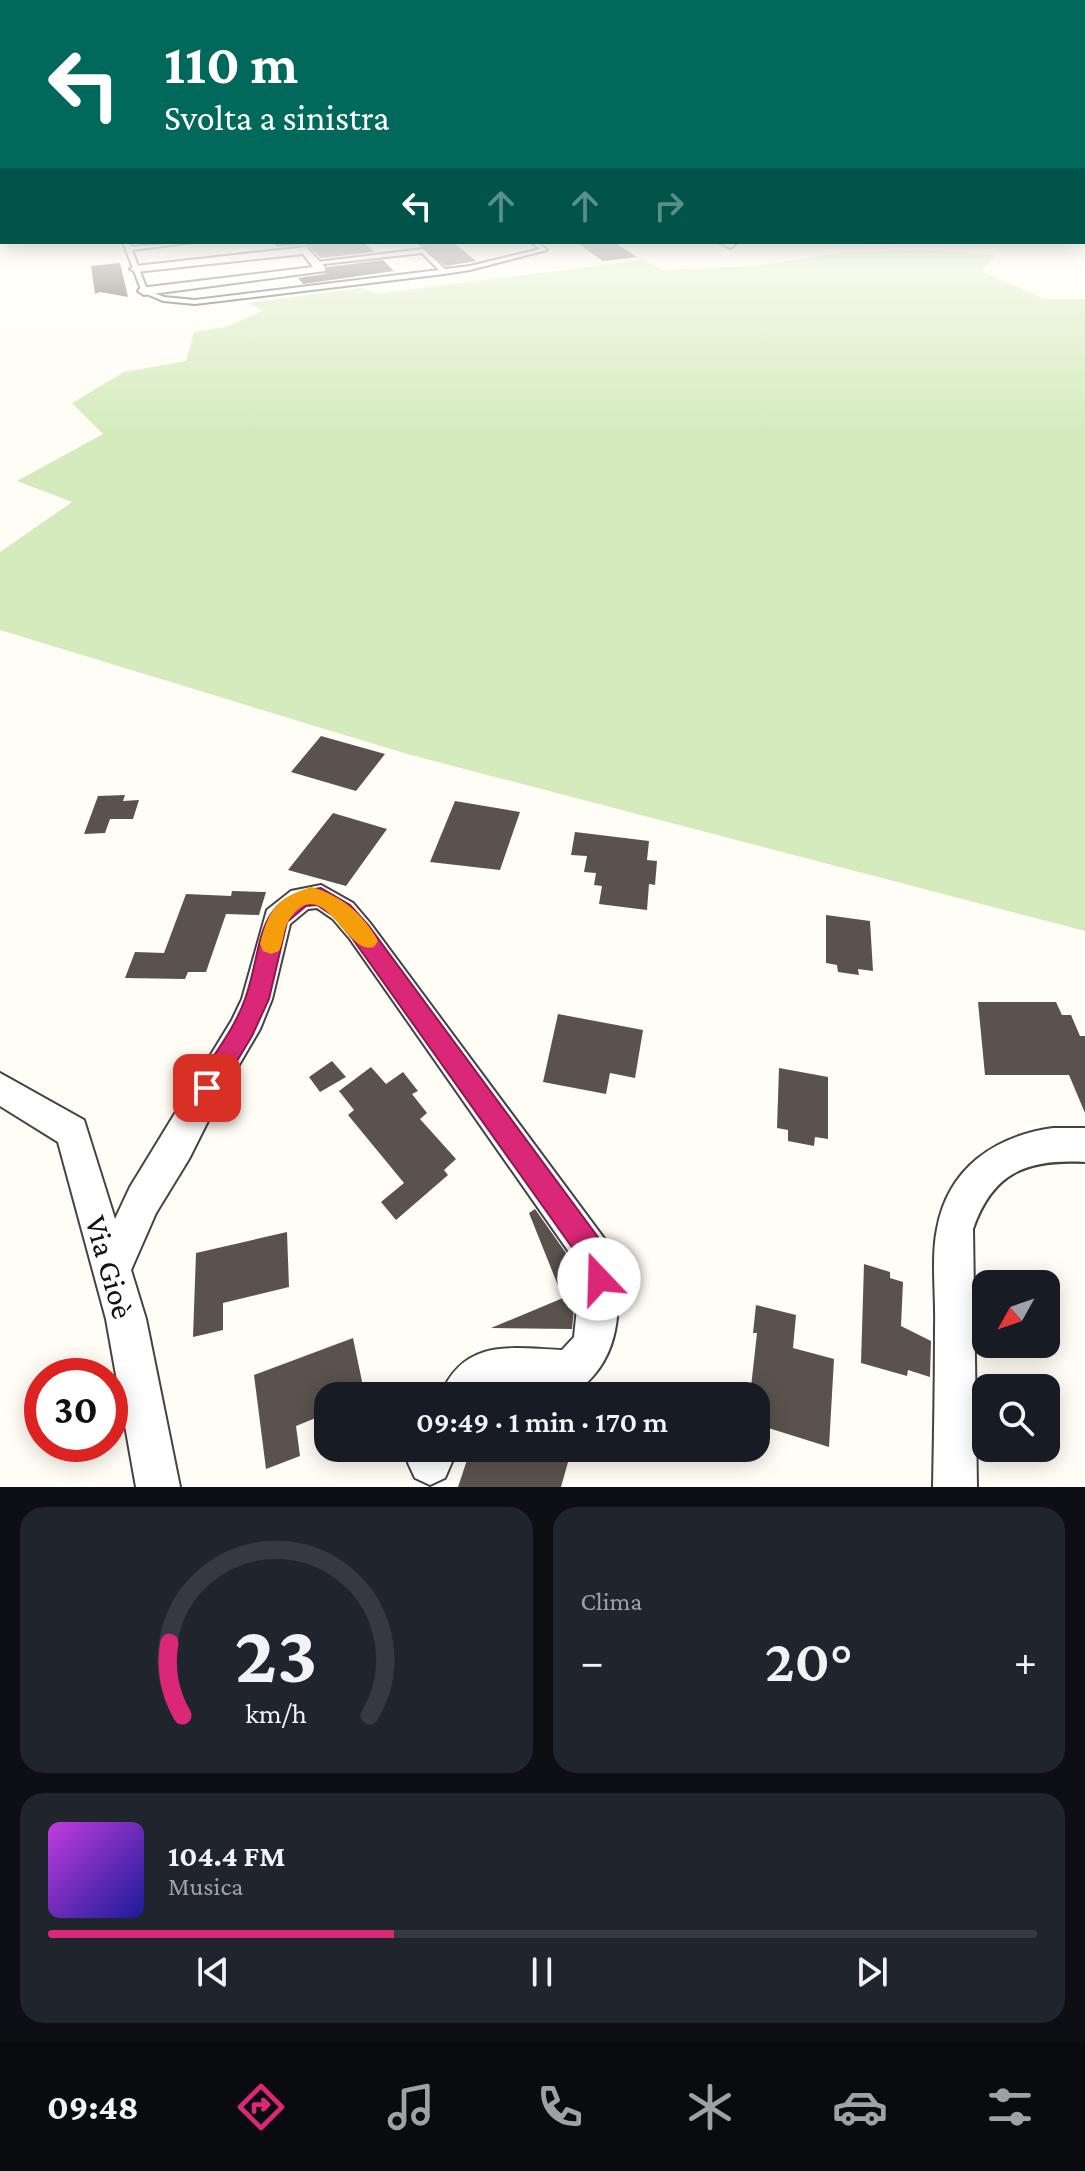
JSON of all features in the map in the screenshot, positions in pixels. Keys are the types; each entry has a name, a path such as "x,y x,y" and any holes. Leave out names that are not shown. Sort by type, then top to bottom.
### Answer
{"street":[{"path":"112,1269 143,1200 244,1029 257,999 277,918 301,899 321,896 343,911 360,931 593,1254 599,1279 593,1346 580,1361 570,1371 493,1368 480,1374 473,1382"},
{"name":"Via Gioè","path":"0,1088 72,1132 126,1319 158,1487"},
{"path":"955,1487 955,1229 970,1189 997,1161 1035,1146 1085,1145"}],"lane":[{"path":"147,292 163,299 195,302 283,292"}],"green space":[{"path":"328,292 1030,292 1045,299 1085,299 1085,931 407,754 0,630 0,552 72,502 17,481 103,434 72,403 124,372 186,361 194,332 226,327 263,311 247,303"}],"building":[{"path":"102,292 127,292 128,297"},
{"path":"321,736 385,754 356,791 291,772"},
{"path":"125,795 123,801 139,800 133,819 110,819 105,833 84,834 98,796"},
{"path":"455,801 520,812 500,870 430,862"},
{"path":"333,813 387,829 346,886 288,870"},
{"path":"575,832 649,841 647,860 657,861 655,885 649,884 647,910 599,904 602,886 594,885 596,873 584,872 587,856 571,855"},
{"path":"232,891 266,892 259,915 226,914 206,972 188,972 185,979 125,978 135,952 164,953 186,894 231,896"},
{"path":"826,915 870,921 873,971 858,969 859,975 838,972 837,965 826,963"},
{"path":"978,1002 1056,1002 1062,1015 1071,1015 1080,1036 1085,1036 1085,1113 1069,1075 985,1075"},
{"path":"558,1014 643,1030 635,1078 610,1073 606,1094 543,1082"},
{"path":"332,1061 346,1077 320,1092 309,1077"},
{"path":"371,1067 386,1084 403,1072 418,1091 412,1094 427,1113 420,1119 456,1159 444,1170 448,1175 396,1220 381,1202 404,1183 348,1115 354,1110 339,1091"},
{"path":"779,1068 828,1077 828,1139 815,1137 814,1146 788,1141 788,1130 777,1128"},
{"path":"535,1209 573,1263 577,1279 572,1329 491,1328 563,1298 529,1213"},
{"path":"287,1232 289,1287 223,1303 223,1330 193,1337 196,1253"},
{"path":"864,1264 890,1272 890,1278 903,1282 901,1326 931,1341 930,1377 908,1370 907,1376 861,1363"},
{"path":"756,1305 796,1315 793,1348 834,1359 829,1447 770,1428 770,1382 752,1382 757,1333 753,1333"},
{"path":"353,1338 362,1382 314,1382 314,1419 296,1426 300,1456 266,1469 254,1375"},
{"path":"466,1462 568,1462 561,1487 458,1487"}],"slow traffic":[{"path":"271,944 277,918 291,904 311,896 321,896 343,911 367,941"}],"route":[{"path":"207,1088 244,1029 257,999 277,918 301,899 321,896 343,911 360,931 543,1183 593,1254 599,1279"}]}
